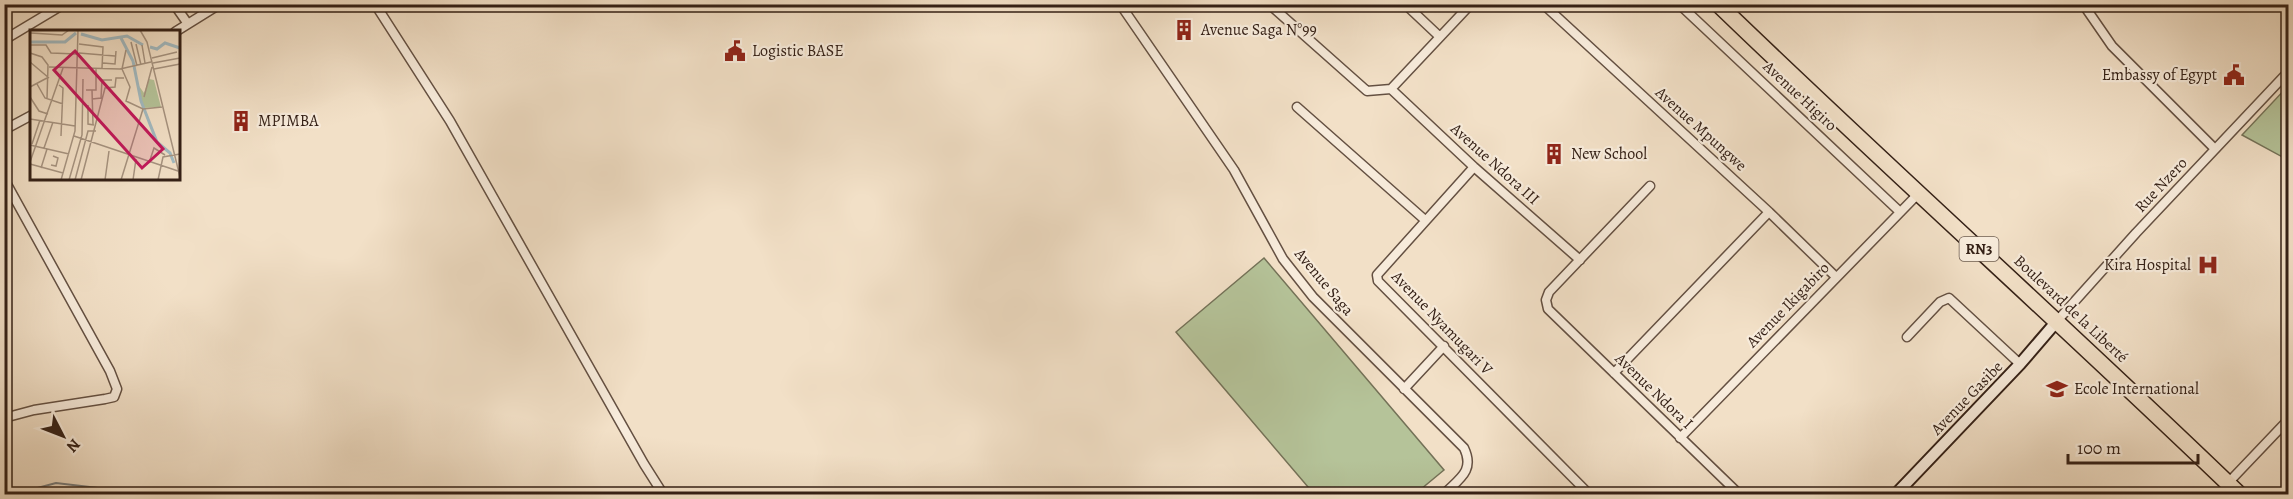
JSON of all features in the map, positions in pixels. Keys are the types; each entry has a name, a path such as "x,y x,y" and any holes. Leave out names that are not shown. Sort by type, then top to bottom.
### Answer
{"highway":[{"name":"Boulevard de la Liberté","path":"1718,4 2240,495"}],"street":[{"path":"4,40 64,4"},
{"path":"174,4 188,24"},
{"path":"178,30 220,4"},
{"path":"375,4 450,121 663,495"},
{"name":"Avenue Saga","path":"1120,4 1234,170 1284,259 1313,297 1464,448 1469,464 1466,472 1444,495"},
{"path":"1269,4 1367,91 1391,89 1471,4"},
{"path":"1405,4 1440,37"},
{"name":"Avenue Mpungwe","path":"1543,4 1769,212 1836,277"},
{"name":"Avenue Higiro","path":"1679,4 1899,211"},
{"path":"2083,4 2112,46 2215,149"},
{"name":"Rue Nzero","path":"2057,321 2289,72"},
{"name":"Avenue Ndora III","path":"1391,89 1474,167 1580,260"},
{"path":"1297,107 1425,220"},
{"path":"4,130 30,116"},
{"name":"Avenue Nyamugari V","path":"1474,167 1377,275 1378,281 1589,495"},
{"path":"4,178 110,371 117,389 114,397 4,417"},
{"path":"1580,260 1650,186"},
{"name":"Avenue Ikigabiro","path":"1680,438 1918,194"},
{"path":"1614,373 1769,212"},
{"name":"Avenue Ndora I","path":"1580,260 1549,292 1546,300 1548,309 1739,495"},
{"path":"1907,337 1940,302 1949,298 2020,364"},
{"name":"Avenue Gasibe","path":"1896,495 2020,364 2057,321"},
{"path":"1404,388 1444,346"},
{"path":"2228,483 2289,420"}],"green space":[{"path":"2288,86 2288,160 2242,135"},
{"path":"1264,258 1444,470 1415,494 1314,494 1176,332"}],"waterway":[{"path":"15,494 56,483 149,494"}],"place":[{"name":"Avenue Saga N°99","path":"1184,30"},
{"name":"Logistic BASE","path":"735,51"},
{"name":"Embassy of Egypt","path":"2234,75"},
{"name":"MPIMBA","path":"241,121"},
{"name":"New School","path":"1554,154"},
{"name":"Kira Hospital","path":"2208,265"},
{"name":"Ecole International","path":"2057,389"}]}
